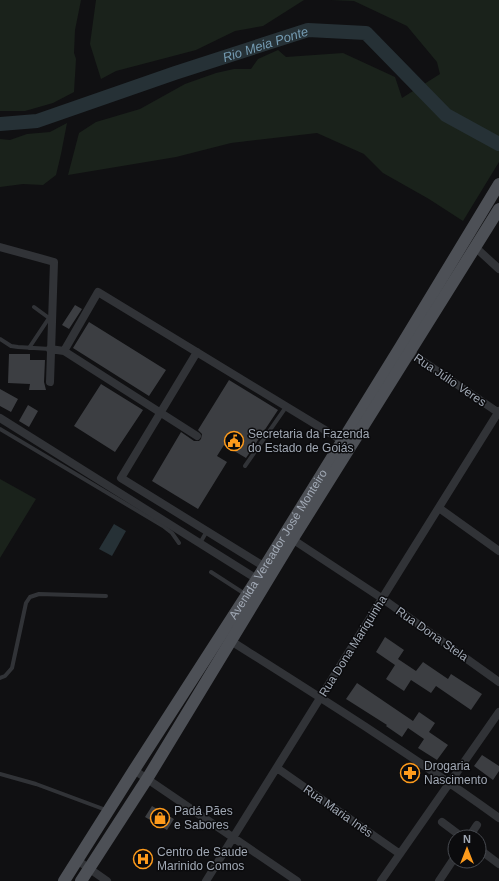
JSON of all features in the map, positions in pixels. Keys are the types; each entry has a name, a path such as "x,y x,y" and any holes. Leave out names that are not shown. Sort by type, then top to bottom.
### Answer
{"main road":[{"name":"Avenida Vereador José Monteiro","path":"64,881 248,595 265,566 288,537 405,349 499,184"},
{"name":"Avenida Vereador José Monteiro","path":"81,881 231,641 342,441 475,248 499,209"}],"street":[{"path":"0,247 54,262 50,316 50,382"},
{"path":"475,248 499,269"},
{"path":"64,351 98,292 342,441"},
{"path":"50,349 64,351 197,436"},
{"name":"Rua Júlio Veres","path":"405,349 499,412"},
{"path":"197,352 121,478 265,566"},
{"name":"Rua Dona Mariquinha","path":"206,881 499,412"},
{"path":"0,418 258,579"},
{"path":"439,508 499,551"},
{"name":"Rua Dona Stela","path":"288,537 383,599 499,682"},
{"path":"231,641 450,783 499,818"},
{"path":"381,881 499,712"},
{"name":"Rua Maria Inês","path":"277,768 400,854"},
{"path":"134,770 297,881"},
{"path":"442,822 451,829"},
{"path":"474,829 477,825"},
{"path":"487,855 499,864"},
{"path":"77,860 107,881"},
{"path":"439,881 447,869"}],"lane":[{"path":"29,348 50,316 34,307"},
{"path":"0,339 11,346 50,349"},
{"path":"245,466 286,406"},
{"path":"0,429 163,526 179,543"},
{"path":"200,543 208,531"},
{"path":"211,572 248,595"},
{"path":"0,678 5,676 12,668 26,603 30,597 39,594 106,596"},
{"path":"0,774 36,784 109,811"}],"shaded area":[{"path":"0,0 81,0 75,30 74,53 76,59 74,92 53,103 25,111 0,111"},
{"path":"96,0 304,0 263,26 235,31 196,50 116,71 101,79 90,44"},
{"path":"331,0 499,0 499,162 463,221 429,199 383,173 364,154 317,133 231,143 176,157 68,175 79,133 96,122 140,109 185,84 216,73 234,69 251,69 258,59 278,50 286,57 343,53 395,77 402,98 440,74 437,62 407,26 354,1"},
{"path":"67,123 56,175 43,185 23,184 0,187 0,139 10,140 27,134 50,132"},
{"path":"0,479 36,499 0,558"},
{"path":"114,524 126,531 112,556 99,549"}],"building":[{"path":"75,305 82,309 69,329 62,325"},
{"path":"89,322 166,370 149,396 73,348"},
{"path":"9,354 30,354 30,360 45,360 44,382 46,390 29,390 30,384 8,383"},
{"name":"Secretaria da Fazenda do Estado de Goiás","path":"229,380 278,410 246,458 224,445 217,456 227,462 198,509 152,481 181,432 194,441 199,441 201,439 202,434 198,430"},
{"path":"101,384 143,410 115,452 74,426"},
{"path":"0,389 18,399 11,412 0,406"},
{"path":"28,405 38,411 29,427 19,421"},
{"path":"385,637 404,650 398,659 416,671 423,662 448,679 451,674 482,694 471,710 436,686 431,693 411,680 404,691 386,679 395,665 376,652"},
{"path":"357,683 413,721 419,712 435,723 429,732 448,745 437,760 418,748 424,739 408,728 402,737 386,726 387,725 346,699"},
{"path":"482,755 499,766 499,771 493,780 474,766"},
{"name":"Padá Pães e Sabores","path":"152,806 174,819 167,830 145,817"}],"waterway":[{"name":"Rio Meia Ponte","path":"0,124 37,121 175,73 308,30 366,33 446,115 499,144"}],"place":[{"name":"Secretaria da Fazenda do Estado de Goiás","path":"234,441"},
{"name":"Drogaria Nascimento","path":"410,773"},
{"name":"Padá Pães e Sabores","path":"160,818"},
{"name":"Centro de Saude Marinido Comos","path":"143,859"}]}
